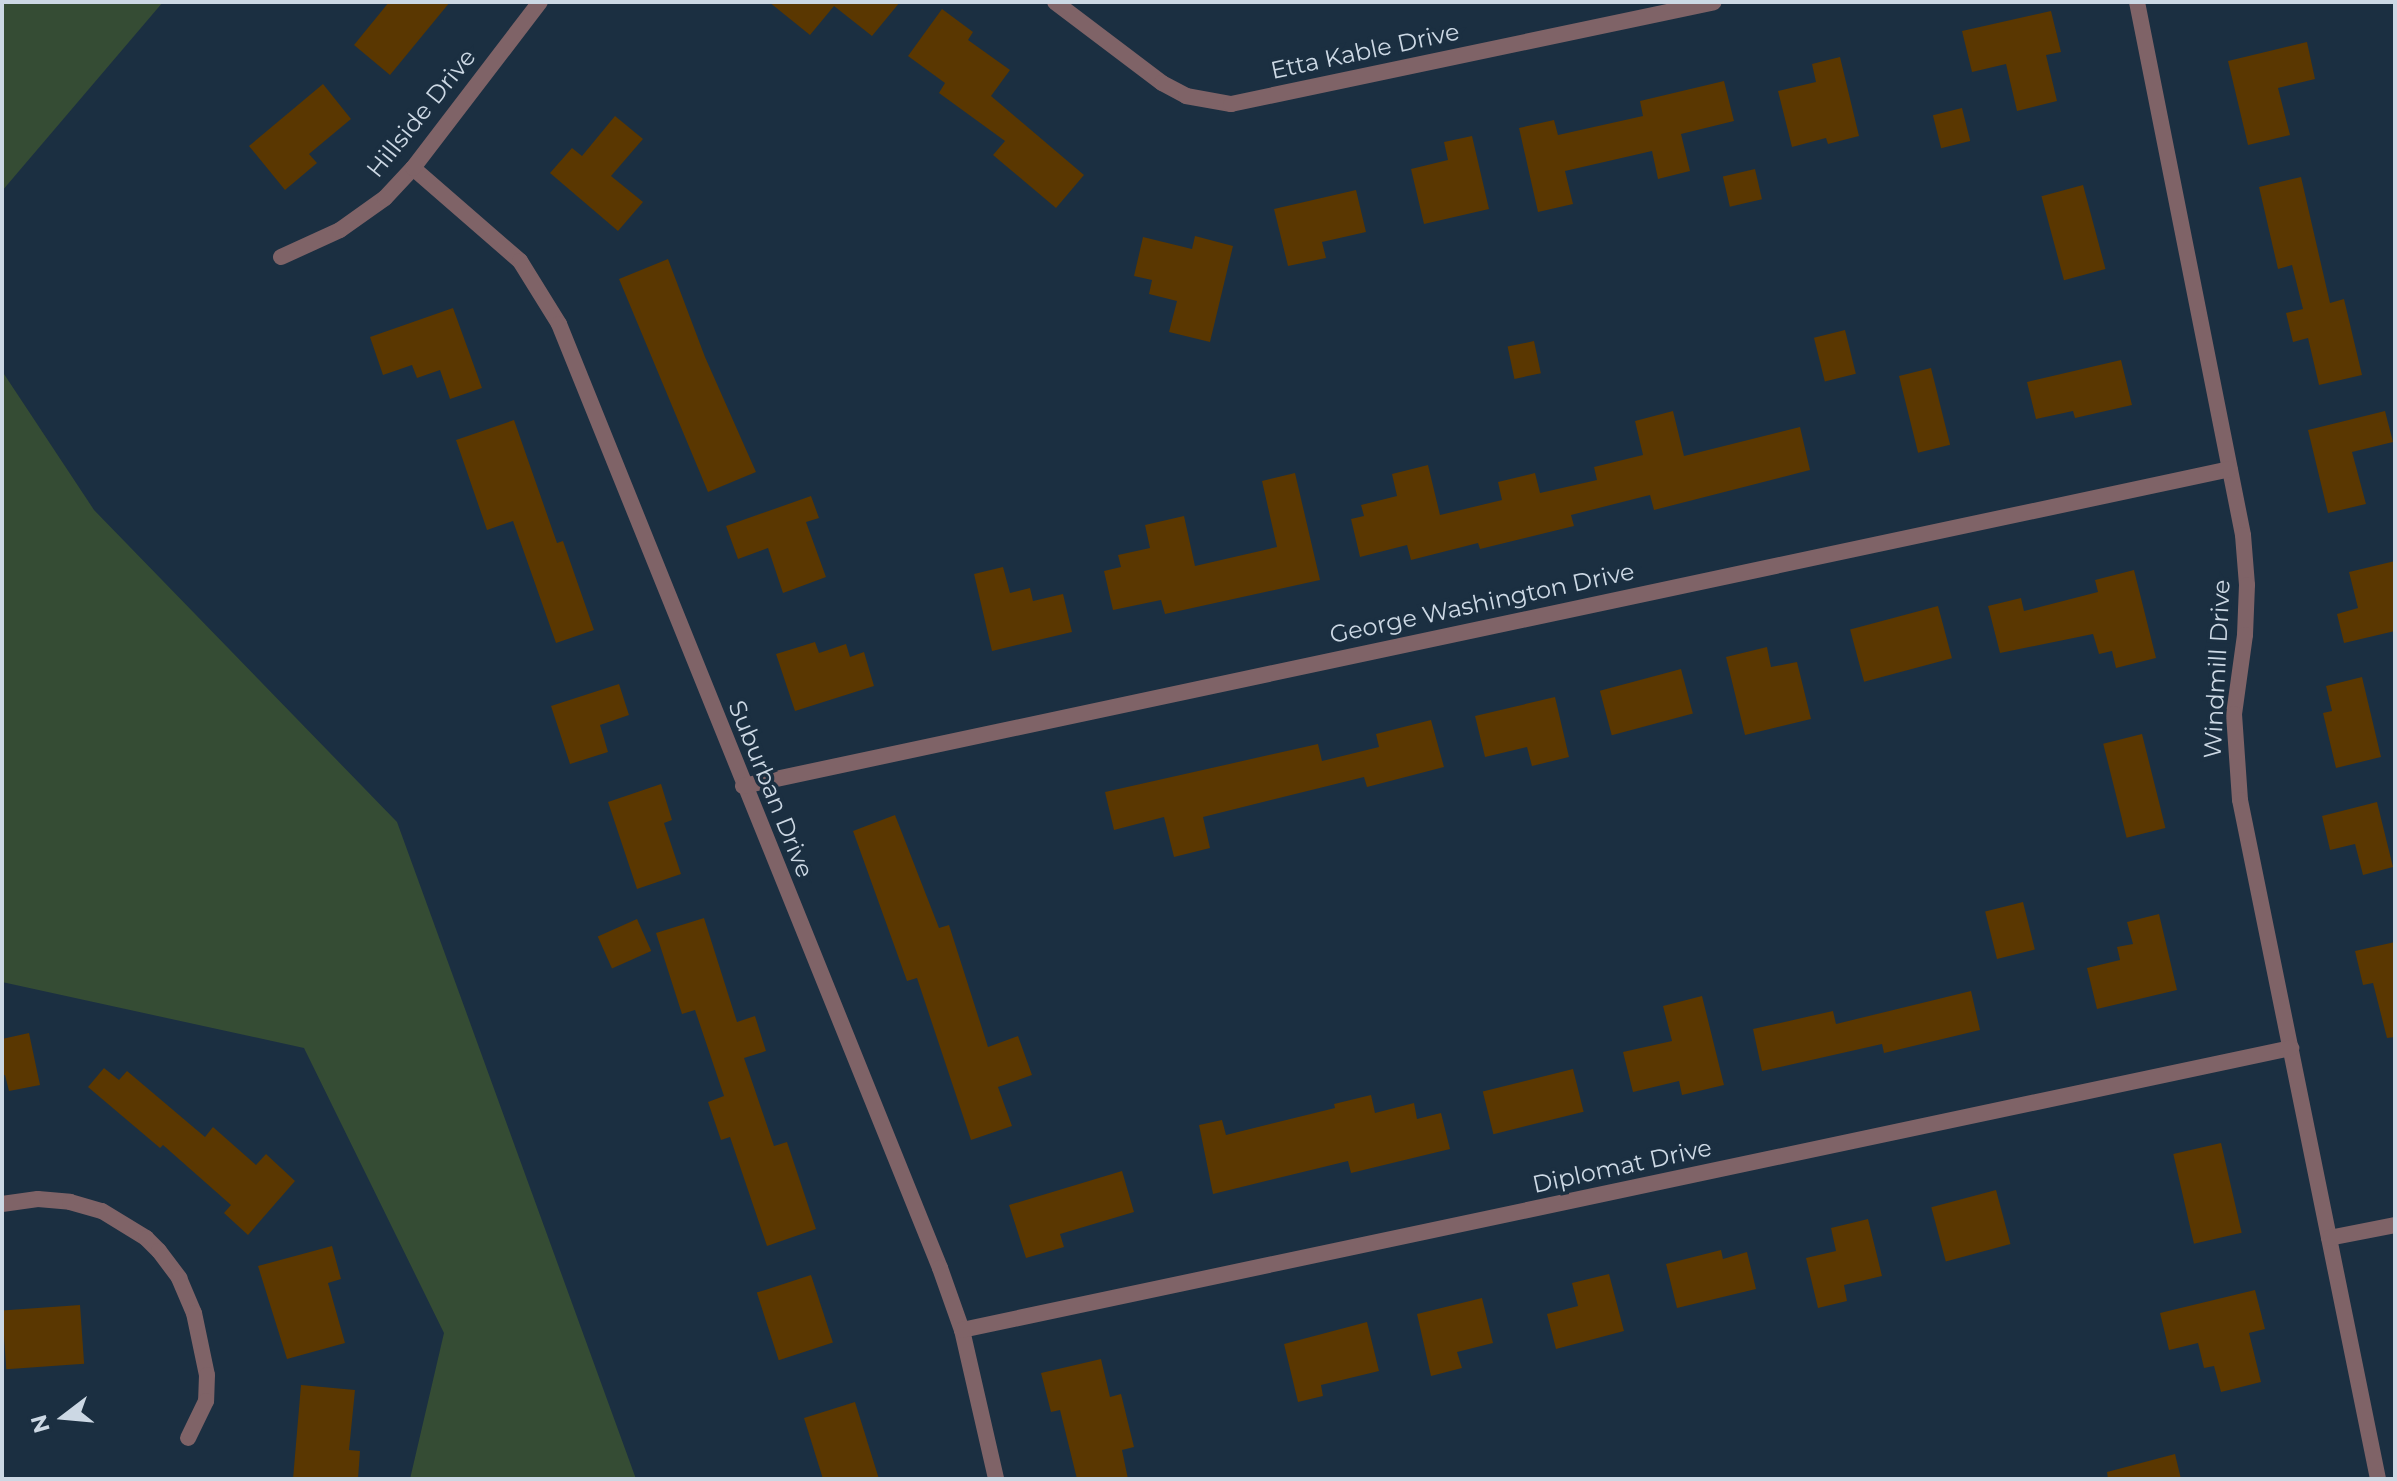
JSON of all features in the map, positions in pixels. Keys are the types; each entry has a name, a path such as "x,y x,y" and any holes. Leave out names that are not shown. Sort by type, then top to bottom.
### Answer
{"street":[{"name":"Hillside Drive","path":"281,257 352,223 385,198 413,168 540,2"},
{"name":"Etta Kable Drive","path":"1055,2 1162,83 1186,96 1231,104 1713,2"},
{"name":"Windmill Drive","path":"2137,2 2243,535 2247,585 2245,635 2234,714 2235,766 2378,1479"},
{"name":"Suburban Drive","path":"413,168 520,261 549,305 940,1268 962,1330 996,1479"},
{"name":"George Washington Drive","path":"743,786 2230,469"},
{"name":"Diplomat Drive","path":"962,1330 2291,1048"},
{"path":"2,1204 38,1199 70,1202 102,1211 136,1231 159,1251 179,1278 194,1313 207,1375 202,1415 188,1438"},
{"path":"2329,1238 2395,1225"}],"green space":[{"path":"2,2 163,2 2,191"},
{"path":"2,371 94,510 397,822 636,1479 410,1479 444,1333 304,1048 2,982"}],"building":[{"path":"389,2 450,2 390,75 354,45"},
{"path":"769,2 900,2 872,36 834,6 810,35"},
{"path":"942,9 973,32 968,40 1010,70 991,96 1084,175 1056,208 993,155 1005,141 939,93 945,83 908,56"},
{"path":"2051,11 2061,52 2046,55 2057,101 2017,111 2006,64 1972,72 1962,31"},
{"path":"2307,42 2315,79 2278,88 2290,135 2248,145 2228,61"},
{"path":"1840,57 1859,136 1828,144 1826,138 1792,147 1778,91 1816,82 1812,64"},
{"path":"1724,81 1734,121 1681,134 1690,171 1658,179 1652,151 1565,171 1573,204 1538,212 1519,128 1554,120 1558,135 1643,116 1640,101"},
{"path":"323,84 351,119 309,154 317,163 285,190 249,146"},
{"path":"1962,108 1970,141 1941,148 1933,115"},
{"path":"615,116 643,139 611,176 643,202 618,231 550,173 572,148 582,156"},
{"path":"1472,136 1489,209 1424,224 1411,169 1448,160 1444,142"},
{"path":"1755,169 1762,199 1730,207 1723,176"},
{"path":"2301,177 2330,303 2344,299 2362,375 2319,385 2308,338 2293,342 2286,313 2303,309 2292,265 2278,269 2259,187"},
{"path":"2083,185 2106,269 2064,280 2041,196"},
{"path":"1356,190 1366,232 1322,242 1326,258 1288,266 1274,209"},
{"path":"1195,236 1233,246 1210,342 1169,332 1177,301 1149,294 1152,280 1134,276 1143,237 1192,249"},
{"path":"668,259 705,357 756,472 708,492 619,279"},
{"path":"453,308 482,388 450,399 440,370 417,378 412,365 383,375 370,337"},
{"path":"1845,330 1856,374 1825,381 1814,338"},
{"path":"1534,341 1541,373 1514,379 1508,347"},
{"path":"2121,360 2132,405 2075,418 2073,411 2036,419 2027,382"},
{"path":"1931,368 1950,445 1918,453 1899,376"},
{"path":"1673,411 1684,456 1800,427 1810,470 1654,510 1650,495 1571,515 1574,526 1480,549 1478,543 1411,560 1407,545 1360,557 1351,519 1364,516 1361,505 1397,496 1392,474 1428,465 1440,515 1502,500 1498,482 1535,473 1540,493 1597,480 1594,467 1643,455 1635,421"},
{"path":"2385,411 2393,442 2352,452 2366,504 2328,513 2308,430"},
{"path":"514,420 557,543 563,541 594,630 556,643 513,521 487,530 456,440"},
{"path":"1295,473 1320,580 1165,614 1161,600 1113,610 1104,571 1121,567 1118,555 1150,548 1145,525 1184,516 1195,566 1277,547 1262,481"},
{"path":"811,496 819,518 806,522 826,577 783,593 768,548 738,559 726,526"},
{"path":"2395,561 2395,631 2344,643 2337,614 2358,608 2349,572"},
{"path":"1003,567 1010,593 1030,588 1033,601 1063,594 1072,632 992,651 974,574"},
{"path":"2134,570 2156,658 2116,668 2112,651 2099,654 2093,634 2000,653 1988,606 2021,598 2024,611 2098,592 2095,580"},
{"path":"1938,606 1952,658 1864,682 1850,630"},
{"path":"815,642 819,653 846,644 850,657 864,652 874,686 795,711 776,654"},
{"path":"1767,647 1771,667 1797,662 1811,719 1745,735 1726,657"},
{"path":"1681,669 1693,713 1612,735 1600,691"},
{"path":"2362,677 2381,757 2336,768 2323,713 2332,711 2326,686"},
{"path":"619,684 629,715 600,725 608,752 570,764 551,706"},
{"path":"1555,697 1569,757 1532,766 1527,747 1485,757 1475,716"},
{"path":"1431,720 1444,767 1367,787 1364,777 1203,817 1210,848 1174,857 1164,817 1114,830 1105,792 1318,744 1322,761 1379,747 1376,734"},
{"path":"2142,734 2165,828 2127,838 2103,744"},
{"path":"661,784 672,820 664,823 681,874 637,889 608,802"},
{"path":"2377,802 2393,867 2363,875 2355,844 2330,850 2322,816"},
{"path":"895,815 939,928 949,925 988,1047 1018,1036 1032,1075 998,1087 1012,1126 971,1140 917,978 907,981 853,831"},
{"path":"2023,902 2035,950 1997,959 1985,911"},
{"path":"2159,914 2177,990 2097,1009 2087,968 2120,960 2117,947 2133,944 2127,922"},
{"path":"704,918 737,1022 755,1016 766,1051 744,1058 774,1146 787,1142 816,1229 767,1246 730,1137 721,1140 708,1102 724,1096 695,1010 682,1014 656,933"},
{"path":"637,919 651,951 612,968 598,936"},
{"path":"2395,942 2395,1037 2387,1038 2373,983 2363,985 2355,951"},
{"path":"1971,991 1980,1030 1884,1053 1882,1044 1762,1071 1753,1029 1833,1011 1836,1024"},
{"path":"1702,996 1724,1085 1682,1095 1679,1081 1633,1092 1623,1052 1672,1041 1663,1006"},
{"path":"29,1033 40,1085 9,1091 5,1075 2,1076 2,1039"},
{"path":"104,1068 119,1080 127,1071 205,1137 213,1127 256,1165 266,1154 295,1181 248,1235 224,1213 231,1205 163,1145 160,1148 88,1087"},
{"path":"1573,1069 1584,1112 1493,1134 1483,1091"},
{"path":"1371,1095 1375,1113 1414,1103 1417,1119 1441,1113 1450,1149 1351,1173 1348,1161 1213,1194 1199,1125 1222,1120 1226,1135 1335,1108 1334,1104"},
{"path":"2221,1143 2242,1233 2194,1244 2173,1154"},
{"path":"1122,1171 1134,1212 1060,1234 1064,1247 1026,1258 1009,1205"},
{"path":"1996,1190 2010,1244 1946,1261 1931,1207"},
{"path":"1868,1219 1882,1276 1844,1285 1847,1301 1818,1308 1806,1258 1836,1251 1831,1228"},
{"path":"332,1246 341,1279 328,1283 345,1343 287,1359 258,1266"},
{"path":"1721,1250 1723,1259 1747,1252 1756,1289 1677,1308 1666,1264"},
{"path":"1609,1274 1624,1331 1556,1349 1547,1314 1578,1306 1572,1283"},
{"path":"811,1275 833,1343 779,1360 757,1293"},
{"path":"2255,1290 2265,1329 2249,1333 2261,1382 2221,1392 2214,1366 2204,1368 2198,1343 2169,1350 2160,1313"},
{"path":"1482,1298 1493,1343 1457,1352 1462,1368 1431,1376 1417,1314"},
{"path":"80,1305 84,1364 6,1369 2,1310"},
{"path":"1367,1322 1379,1371 1321,1385 1323,1396 1298,1402 1284,1344"},
{"path":"1101,1359 1110,1397 1121,1394 1134,1447 1122,1450 1128,1479 1077,1479 1060,1410 1051,1412 1041,1373"},
{"path":"301,1385 355,1390 349,1450 360,1451 358,1479 293,1479"},
{"path":"855,1402 879,1479 823,1479 804,1418"},
{"path":"2175,1454 2181,1479 2108,1479 2107,1472"}]}
